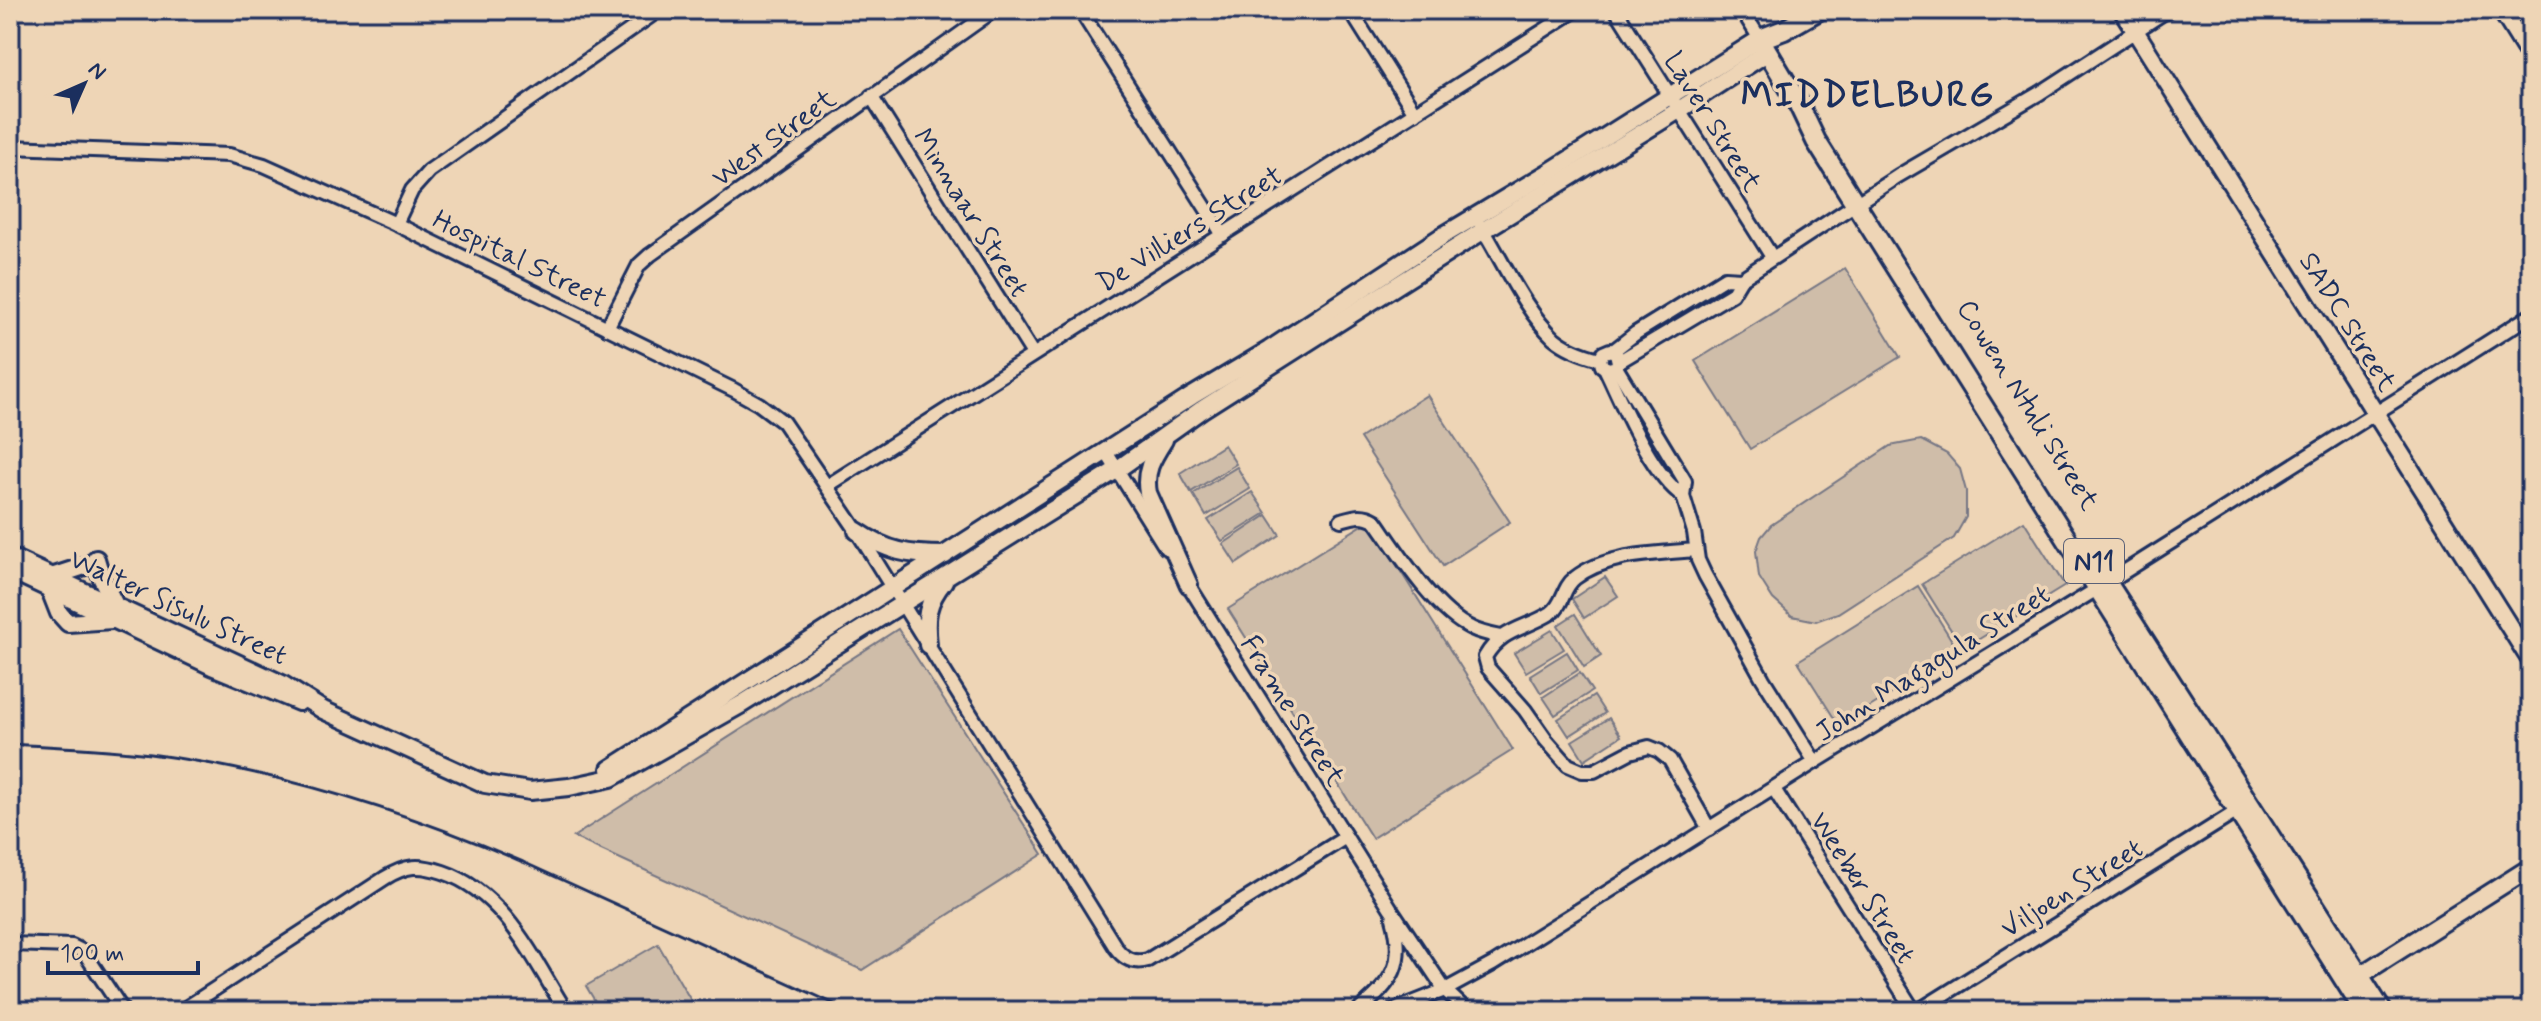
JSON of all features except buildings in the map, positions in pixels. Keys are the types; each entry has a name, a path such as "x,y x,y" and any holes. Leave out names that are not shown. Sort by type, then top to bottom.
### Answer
{"highway":[{"path":"1764,45 1819,10"},
{"name":"Cowen Ntuli Street","path":"1764,45 1804,114 1825,136 1860,201 2353,980 2382,1011"},
{"name":"Cowen Ntuli Street","path":"2353,980 2364,1011"}],"main road":[{"name":"SADC Street","path":"2122,10 2531,661"},
{"path":"2501,10 2531,58"},
{"path":"596,780 1106,452 1197,403 1764,45"},
{"name":"Walter Sisulu Street","path":"10,570 51,583 282,684 323,710 485,784 530,791 569,787 611,778 742,704 1118,469 1170,432 1197,403"},
{"path":"1170,432 1149,465 1146,480 1148,493 1189,585"},
{"path":"857,531 876,544 902,553 945,555"},
{"name":"Walter Sisulu Street","path":"10,557 51,583"},
{"path":"95,561 116,612 68,623 59,613 51,583 95,561"},
{"path":"928,645 927,613 932,596 950,574"},
{"path":"2353,980 2531,867"}],"street":[{"path":"396,224 412,190 429,171 659,10"},
{"name":"West Street","path":"607,328 639,265 650,255 994,10"},
{"path":"1080,10 1223,235"},
{"path":"1350,10 1415,113"},
{"name":"De Villiers Street","path":"827,486 1576,10"},
{"name":"Laver Street","path":"1616,10 1772,257"},
{"name":"Cowen Ntuli Street","path":"1742,10 1764,45"},
{"path":"1610,361 1673,330 1732,294 1741,279 1772,257 2061,80 2168,10"},
{"name":"Minnaar Street","path":"871,96 1033,354"},
{"name":"Hospital Street","path":"10,147 229,155 264,165 396,224 734,390 776,415 857,531 1116,948 1132,961 1148,960 1346,837"},
{"path":"1479,223 1538,319 1555,339 1568,347 1610,361 1685,481 1683,496 1694,532 1695,550 1705,575 1763,679 1815,762"},
{"path":"1610,361 1636,333 1725,278 1741,279"},
{"name":"John Magagula Street","path":"1392,1011 1445,990 1493,964 2531,315"},
{"path":"1664,316 1673,330"},
{"name":"Frame Street","path":"1106,452 1391,909 1445,990 1467,1011"},
{"path":"1341,520 1356,515 1376,521 1419,581 1452,615 1468,627 1501,637"},
{"path":"1695,550 1607,562 1583,572 1568,584 1561,602 1551,613 1501,637 1485,657 1488,668 1568,765 1582,771 1594,771 1630,752 1649,747 1659,751 1670,760 1709,829"},
{"name":"Weeber Street","path":"1774,789 1916,1011"},
{"name":"Viljoen Street","path":"1916,1011 2243,808"},
{"path":"181,1011 385,878 404,867 413,866 428,867 456,876 495,903 566,1011"},
{"path":"1358,1011 1379,992 1394,971 1400,950 1391,909"},
{"path":"10,944 72,946 84,952 123,1011"}],"shaded area":[{"path":"1845,268 1900,357 1750,449 1695,361"},
{"path":"1427,395 1510,522 1443,566 1360,438"},
{"path":"1921,440 1947,454 1960,469 1966,491 1966,517 1954,538 1838,613 1816,621 1792,616 1773,599 1759,577 1756,551 1761,537 1771,525 1890,446"},
{"path":"1224,445 1236,464 1191,492 1180,473"},
{"path":"1237,467 1250,489 1206,516 1193,494"},
{"path":"1252,492 1266,513 1222,541 1208,520"},
{"path":"1267,515 1280,535 1236,564 1223,544"},
{"path":"1369,521 1513,750 1372,838 1228,609"},
{"path":"2024,521 2065,586 1963,649 1922,584"},
{"path":"1605,577 1618,596 1584,618 1572,599"},
{"path":"1918,586 1959,652 1839,726 1798,661"},
{"path":"1575,614 1601,656 1584,667 1558,625"},
{"path":"898,629 1043,854 862,970 573,837"},
{"path":"1552,630 1564,649 1526,672 1514,653"},
{"path":"1567,652 1578,670 1541,693 1530,675"},
{"path":"1580,673 1592,691 1555,715 1543,697"},
{"path":"1594,696 1605,713 1569,736 1558,719"},
{"path":"1609,718 1621,736 1584,760 1572,741"},
{"path":"658,944 697,1011 601,1011 586,986"}],"railway":[{"path":"10,744 115,750 198,761 340,795 433,826 523,862 850,1011"}],"district":[{"name":"MIDDELBURG","path":"1868,93"}]}
